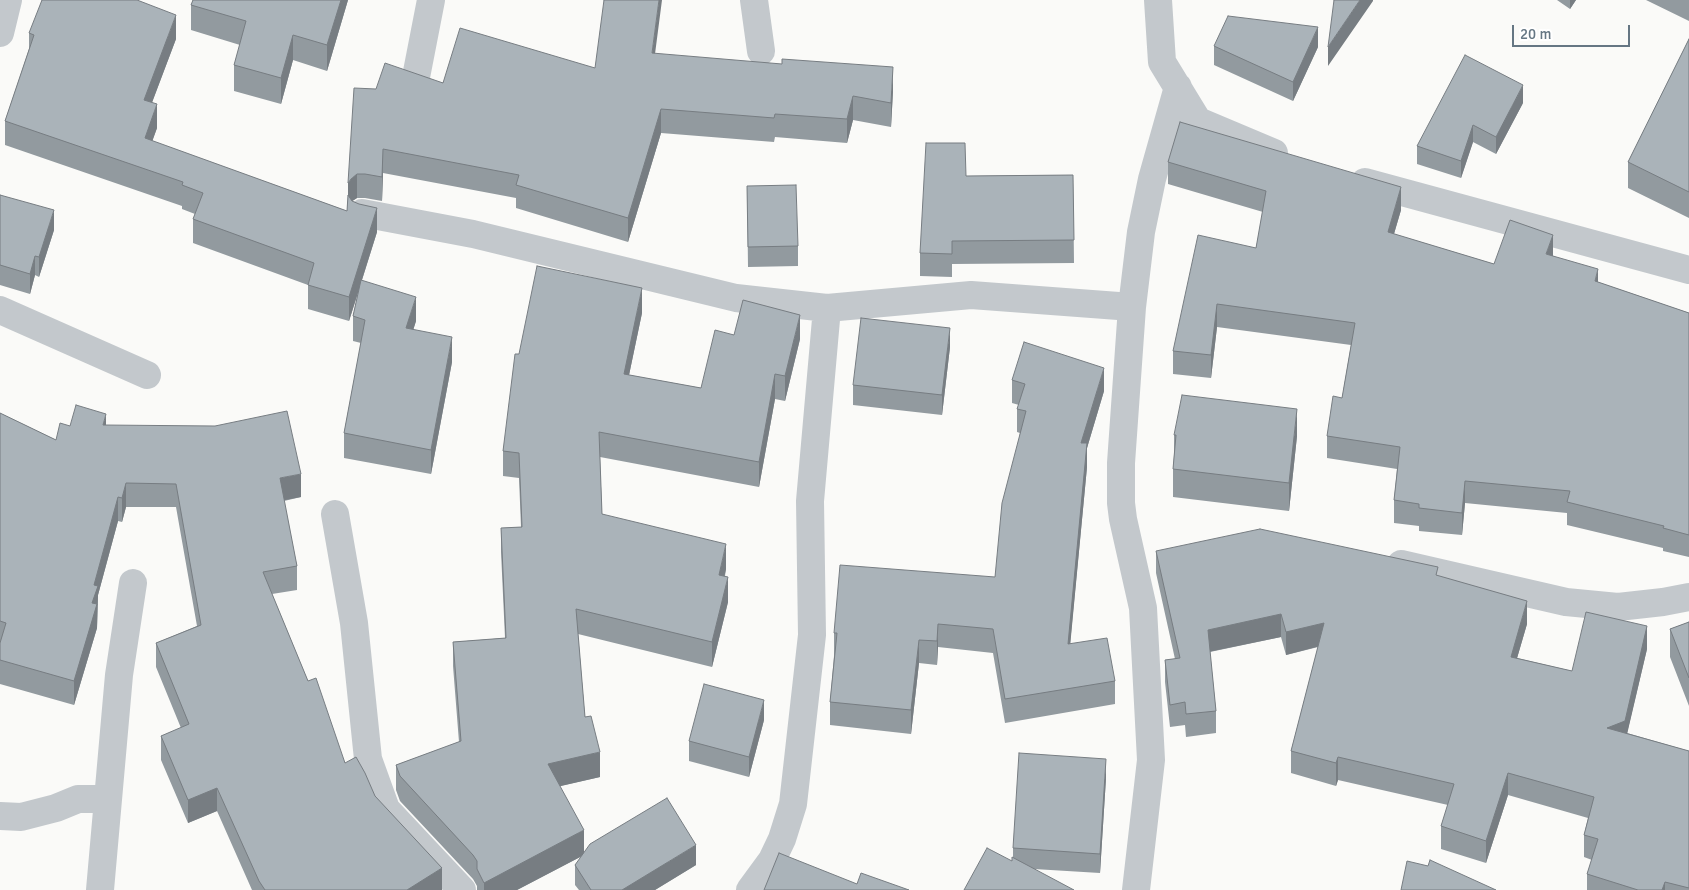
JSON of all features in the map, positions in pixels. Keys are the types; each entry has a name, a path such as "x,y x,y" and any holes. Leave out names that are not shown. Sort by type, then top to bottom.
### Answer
{"street":[{"path":"0,33 8,0"},
{"path":"416,77 431,0"},
{"path":"754,0 762,51"},
{"path":"1158,0 1162,62 1198,121 1263,150 1300,162"},
{"path":"1136,890 1152,760 1143,608 1122,519 1121,463 1132,307 1140,232 1152,179 1178,87"},
{"path":"1345,176 1689,270"},
{"path":"362,212 472,234 736,298 827,308 971,295 1132,307"},
{"path":"750,890 772,860 782,839 793,804 812,635 810,501 827,308"},
{"path":"0,310 147,376"},
{"path":"335,514 354,623 368,759 386,809 462,890"},
{"path":"1379,559 1566,602 1618,607 1689,597"},
{"path":"100,890 119,675 133,583"},
{"path":"0,816 21,817 56,808 78,799 108,799"}],"building":[{"path":"42,0 137,0 176,15 144,100 157,104 145,138 347,211 348,195 352,201 377,208 349,297 308,285 314,263 193,219 203,193 182,185 183,182 5,121 34,35 29,33"},
{"path":"193,0 341,0 327,45 293,35 281,78 234,65 246,21 191,5"},
{"path":"604,0 659,0 652,53 782,64 782,59 893,67 891,103 853,96 847,119 775,114 774,118 661,109 628,218 516,185 519,175 383,149 382,177 357,174 348,183 354,88 376,89 385,63 443,83 460,28 595,68"},
{"path":"1334,0 1360,0 1328,47"},
{"path":"1228,16 1318,27 1293,82 1214,46"},
{"path":"1689,39 1689,192 1628,162"},
{"path":"1465,55 1523,85 1496,137 1473,125 1461,161 1417,146"},
{"path":"1180,122 1401,187 1388,232 1494,264 1510,220 1553,235 1546,254 1598,269 1595,281 1689,313 1689,535 1663,528 1664,526 1567,502 1570,491 1465,481 1462,513 1419,508 1419,504 1394,500 1400,447 1327,436 1333,396 1342,398 1355,323 1217,304 1211,355 1173,351 1198,235 1256,248 1266,191 1168,162"},
{"path":"926,143 965,143 966,176 1073,175 1074,240 952,241 952,254 920,253"},
{"path":"796,185 798,246 748,247 747,186"},
{"path":"0,195 54,210 39,257 35,256 30,274 0,265"},
{"path":"537,266 642,288 624,374 701,388 715,330 734,335 743,300 800,315 785,376 775,374 759,462 599,432 602,514 726,544 719,575 728,577 712,642 576,609 585,717 591,716 600,752 548,764 584,830 484,883 477,869 477,861 473,855 400,776 396,765 461,741 453,642 506,638 501,528 522,527 519,453 503,451 515,354 519,354"},
{"path":"361,280 416,297 406,328 452,337 431,450 344,433 365,320 353,316"},
{"path":"861,318 950,328 942,395 853,385"},
{"path":"1024,342 1104,368 1081,443 1087,443 1068,644 1107,638 1115,681 1005,699 993,629 938,624 937,641 919,640 911,710 830,702 837,633 834,633 840,565 995,577 1002,503 1026,411 1017,409 1025,384 1012,380"},
{"path":"1182,395 1297,409 1289,483 1173,469 1176,435 1174,435"},
{"path":"76,405 106,414 103,425 215,426 287,411 301,474 280,478 297,566 263,572 308,681 316,678 345,763 356,757 375,796 442,868 407,890 265,890 259,881 217,788 188,800 161,736 189,724 156,643 201,625 176,484 126,483 122,498 118,497 94,585 98,586 92,603 97,604 74,681 0,660 0,643 6,623 0,621 0,413 56,440 60,423 70,426"},
{"path":"1260,529 1438,567 1436,575 1527,601 1511,657 1572,671 1586,612 1647,626 1625,721 1607,728 1689,751 1689,888 1665,882 1662,890 1638,890 1587,874 1598,839 1584,835 1594,797 1508,773 1486,841 1441,826 1454,784 1338,757 1336,763 1291,751 1324,623 1286,632 1281,614 1208,630 1216,711 1186,714 1185,702 1170,705 1165,660 1180,658 1156,551"},
{"path":"1689,622 1689,678 1670,629"},
{"path":"704,684 764,700 749,757 689,741"},
{"path":"1019,753 1106,759 1100,854 1013,848"},
{"path":"667,798 696,845 622,890 591,890 575,865 590,844"},
{"path":"987,848 1012,861 1012,857 1074,890 964,890"},
{"path":"779,853 857,884 861,873 909,890 764,890"},
{"path":"1430,860 1496,890 1401,890 1407,861 1428,866"}]}
